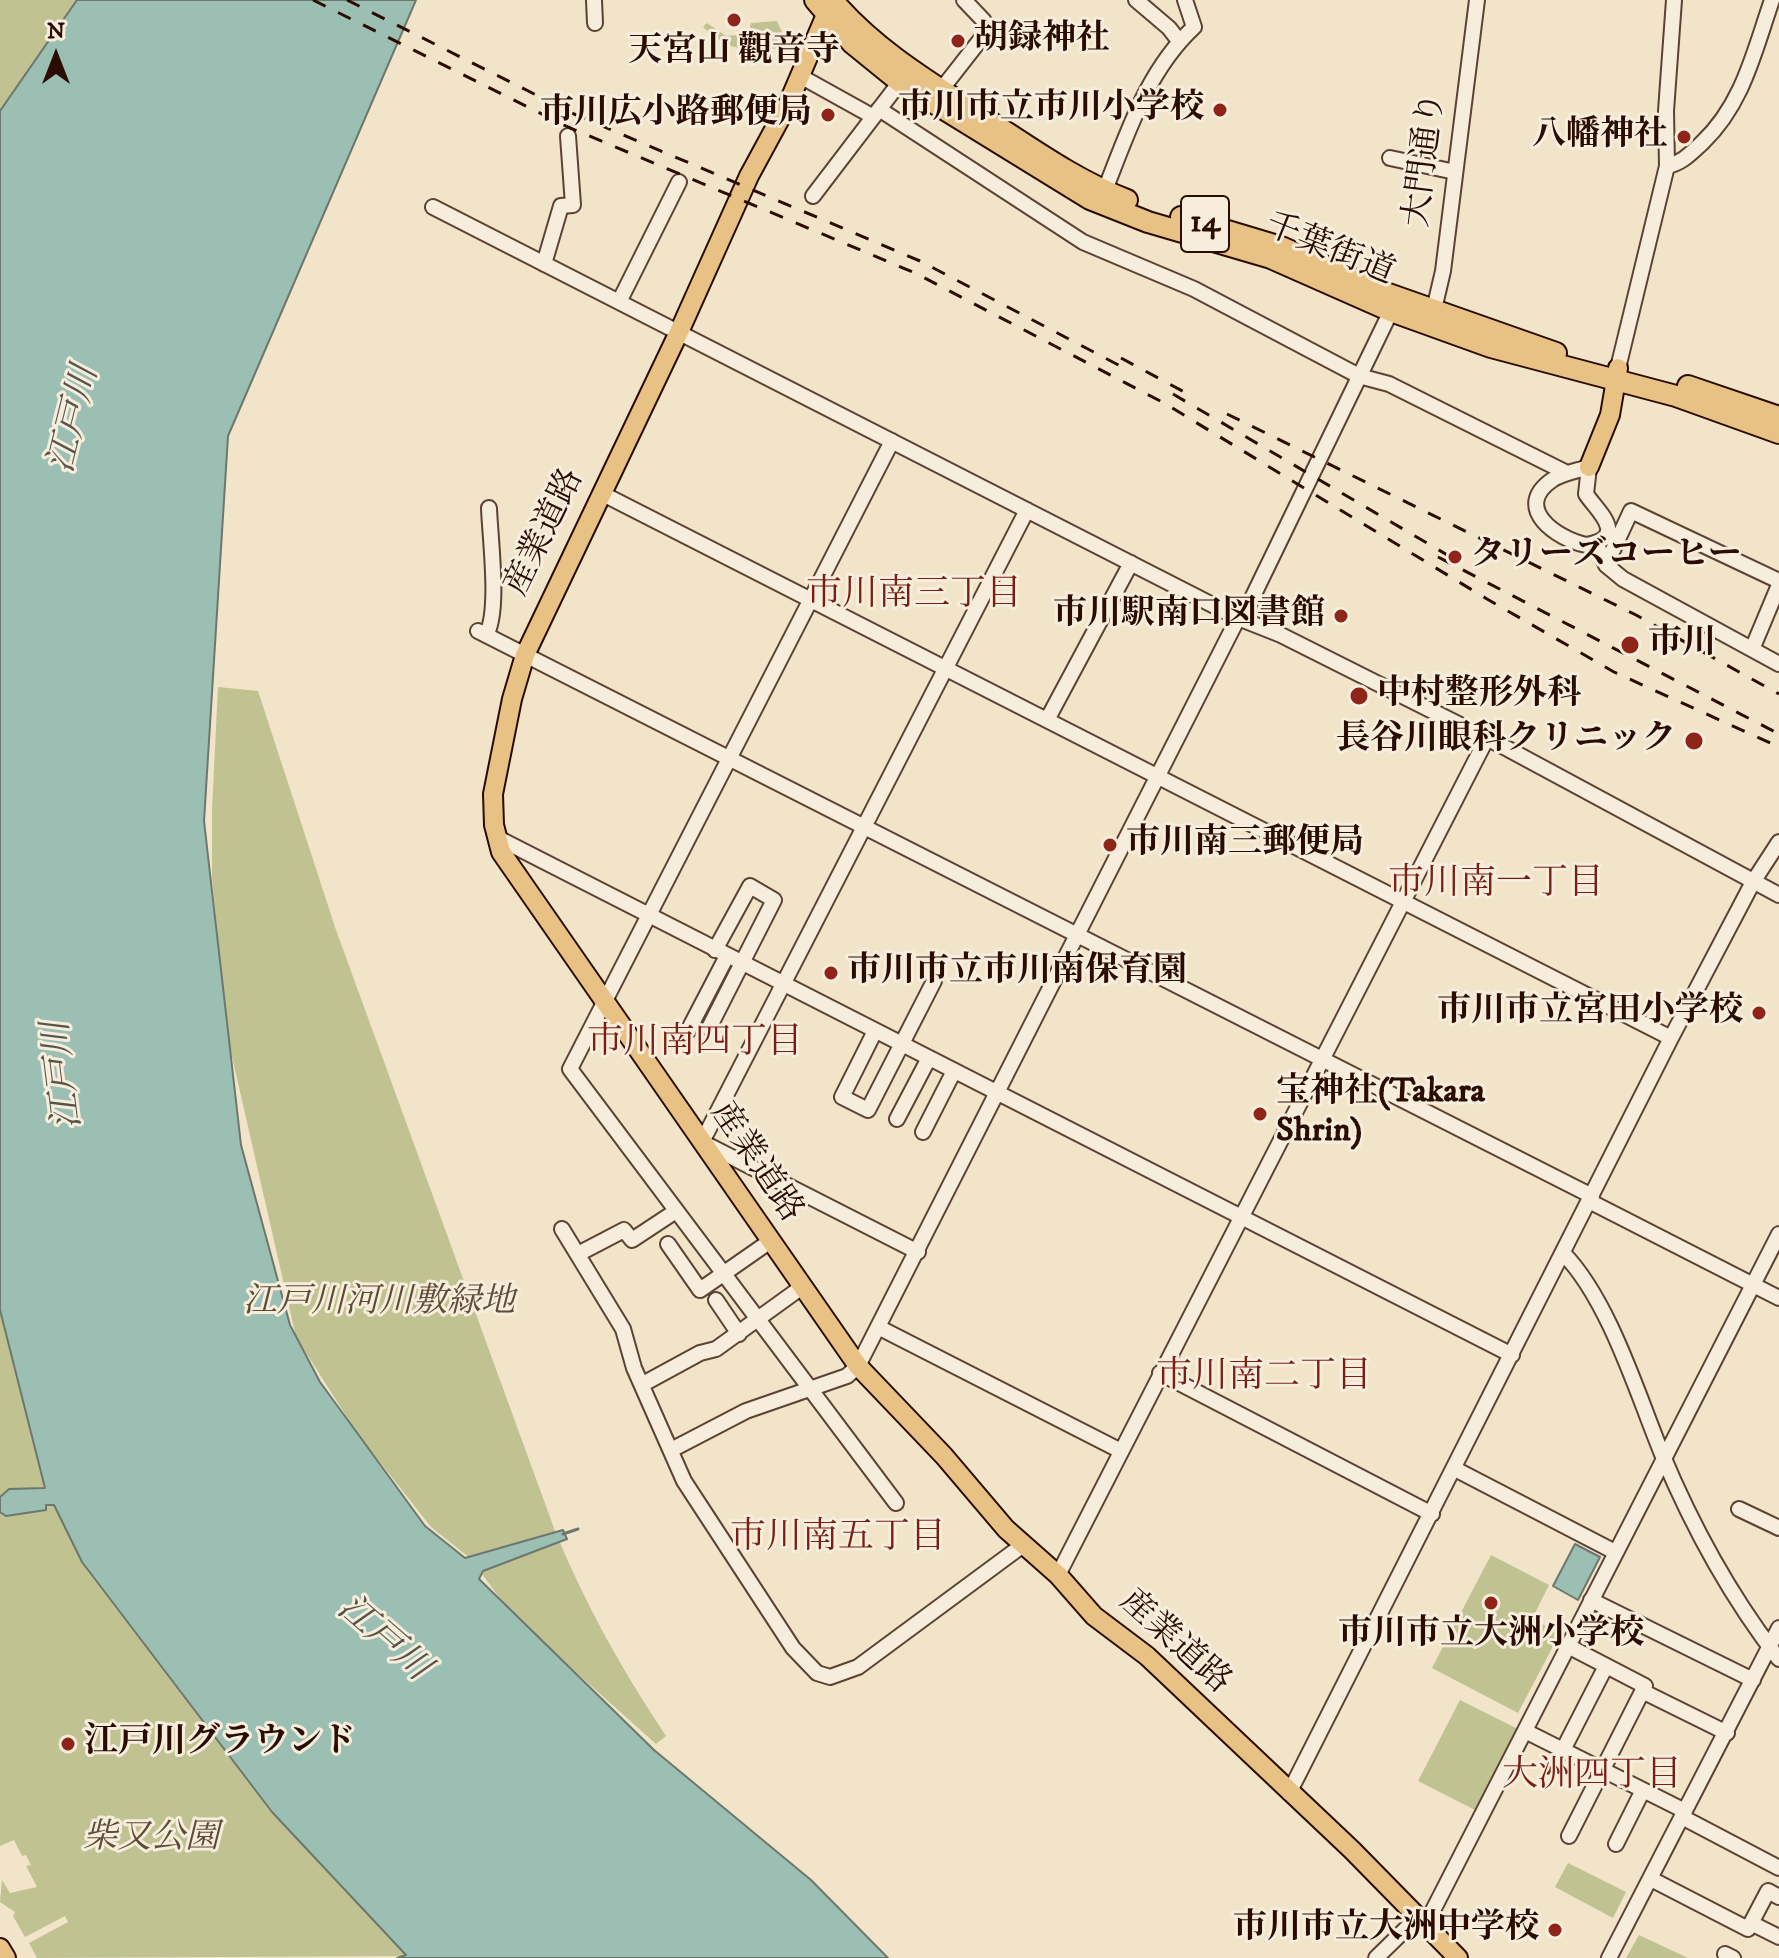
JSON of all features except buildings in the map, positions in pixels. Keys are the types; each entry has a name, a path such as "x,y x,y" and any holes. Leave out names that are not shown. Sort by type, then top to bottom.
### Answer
{"highway":[{"name":"千葉街道","path":"827,3 941,90 1060,166 1105,190 1147,207 1297,252 1432,319"},
{"name":"千葉街道","path":"827,3 852,43 900,82 1090,199 1138,218 1279,261 1391,311 1532,345 1779,433"},
{"name":"千葉街道","path":"1617,374 1678,383 1779,417"}],"main road":[{"name":"産業道路","path":"827,3 800,76 749,176 679,332 525,655 493,794 496,837 511,869 605,999 769,1242 858,1366 1023,1545 1058,1575 1094,1616 1147,1656 1352,1850 1458,1958"},
{"path":"1589,467 1606,426 1617,374"},
{"path":"0,1949 6,1958"}],"street":[{"path":"594,0 595,23"},
{"path":"941,90 984,35 984,21 964,0"},
{"path":"1136,0 1169,28 1179,41"},
{"path":"1105,190 1138,106 1179,41 1194,27 1185,0"},
{"name":"大門通り","path":"1432,319 1477,0"},
{"path":"1617,374 1667,166 1666,111 1674,0"},
{"path":"1667,166 1680,163 1711,134 1740,96 1772,0"},
{"path":"800,76 875,113 1083,242 1194,289 1359,376 1401,390 1567,473"},
{"path":"813,196 900,82"},
{"path":"544,264 561,206 573,205 568,136"},
{"path":"1390,158 1455,172"},
{"path":"619,302 679,182"},
{"path":"433,207 1240,618 1487,738 1779,895"},
{"path":"671,1450 746,1411 847,1376 858,1366 1240,618 1391,311"},
{"path":"892,441 570,1069 896,1503"},
{"path":"1589,467 1586,494 1603,511 1608,523 1607,532 1596,543 1577,543 1547,528 1540,520 1538,501 1542,491 1555,478 1567,473 1589,467"},
{"path":"601,493 1402,904 1671,1038"},
{"path":"489,508 491,599 482,633 1322,1059 1779,1298"},
{"path":"918,1252 702,1142 1027,510"},
{"path":"1606,565 1631,511 1779,583 1753,647"},
{"path":"1596,543 1606,565 1623,579 1753,647 1779,664"},
{"path":"1047,720 1131,563"},
{"path":"1058,1575 1487,738"},
{"path":"496,837 1512,1355"},
{"path":"1289,1793 1671,1038 1753,882 1779,842"},
{"path":"688,1031 750,886 774,900 709,1028"},
{"path":"875,1031 842,1097 868,1110 934,981"},
{"path":"897,1119 929,1058"},
{"path":"923,1132 954,1071"},
{"path":"578,1254 624,1230 632,1240 676,1211"},
{"path":"562,1229 623,1329 671,1450 704,1514 805,1665 830,1677 845,1669 858,1667 1023,1545"},
{"path":"1376,1958 1422,1920 1525,1731 1779,1234"},
{"path":"668,1244 700,1290 769,1242"},
{"path":"1563,1253 1579,1273 1625,1358 1664,1457 1708,1555 1774,1653"},
{"path":"643,1384 739,1334 802,1287"},
{"path":"716,1300 739,1334"},
{"path":"878,1327 1121,1451"},
{"path":"1160,1373 1432,1514"},
{"path":"1455,1469 1615,1552"},
{"path":"1739,1509 1779,1528"},
{"path":"1591,1600 1753,1680"},
{"path":"1609,1958 1753,1680 1774,1653 1779,1628"},
{"path":"1568,1646 1645,1686 1569,1836"},
{"path":"1563,1750 1606,1666"},
{"path":"1642,1691 1727,1733"},
{"path":"1525,1731 1643,1790 1779,1868"},
{"path":"1616,1844 1643,1790"},
{"path":"1651,1879 1748,1929 1768,1891 1779,1897"},
{"path":"1751,1923 1779,1937"}],"green space":[{"path":"0,0 77,0 0,111"},
{"path":"777,21 782,32 781,48 730,46 703,27 707,23 726,36 749,34 751,23"},
{"name":"江戸川河川敷緑地","path":"218,687 258,691 336,930 555,1531 605,1636 666,1736 656,1744 512,1615 471,1559 431,1527 357,1433 296,1337 228,1039 212,878"},
{"name":"柴又公園","path":"0,1310 46,1488 82,1562 272,1812 407,1956 37,1958 29,1943 68,1922 65,1916 25,1937 13,1916 15,1912 0,1902 2,1880 10,1893 37,1887 26,1866 31,1865 14,1840 0,1846"},
{"path":"1491,1555 1549,1585 1532,1619 1560,1633 1518,1713 1432,1668"},
{"path":"1460,1700 1520,1730 1477,1811 1418,1781"},
{"path":"1568,1863 1626,1892 1613,1918 1555,1887"},
{"path":"1639,1935 1688,1958 1626,1958"}],"water":[{"name":"江戸川","path":"77,0 416,0 228,436 204,821 241,1145 290,1325 320,1382 425,1526 465,1558 563,1530 567,1539 483,1571 479,1579 654,1750 811,1880 888,1958 397,1958 406,1955 272,1812 82,1562 54,1505 46,1505 46,1510 6,1516 0,1512 0,1497 9,1489 45,1488 0,1310 0,111"},
{"path":"1575,1544 1600,1557 1578,1600 1553,1586"}],"waterway":[{"path":"563,1534 578,1529"}],"railway":[{"path":"313,0 568,127 915,273 1164,403 1487,599 1614,672 1779,747"},
{"path":"347,0 574,114 920,261 1128,370"},
{"path":"1121,358 1188,394"},
{"path":"1173,394 1449,556"},
{"path":"1227,414 1636,615 1779,694"},
{"path":"1438,557 1779,734"}],"place":[{"name":"天宮山 觀音寺","path":"734,20"},
{"name":"胡録神社","path":"958,41"},
{"name":"市川市立市川小学校","path":"1220,110"},
{"name":"市川広小路郵便局","path":"828,115"},
{"name":"八幡神社","path":"1684,137"},
{"name":"タリーズコーヒー","path":"1455,557"},
{"name":"市川駅南口図書館","path":"1341,616"},
{"name":"市川","path":"1630,645"},
{"name":"中村整形外科","path":"1359,696"},
{"name":"長谷川眼科クリニック","path":"1694,741"},
{"name":"市川南三郵便局","path":"1110,845"},
{"name":"市川市立市川南保育園","path":"831,973"},
{"name":"市川市立宮田小学校","path":"1759,1013"},
{"name":"宝神社(Takara Shrin)","path":"1260,1114"},
{"name":"市川市立大洲小学校","path":"1491,1603"},
{"name":"江戸川グラウンド","path":"68,1744"},
{"name":"市川市立大洲中学校","path":"1555,1930"}],"district":[{"name":"市川南三丁目","path":"914,597"},
{"name":"市川南一丁目","path":"1496,886"},
{"name":"市川南四丁目","path":"695,1045"},
{"name":"市川南二丁目","path":"1264,1379"},
{"name":"市川南五丁目","path":"838,1540"},
{"name":"大洲四丁目","path":"1592,1778"}]}
